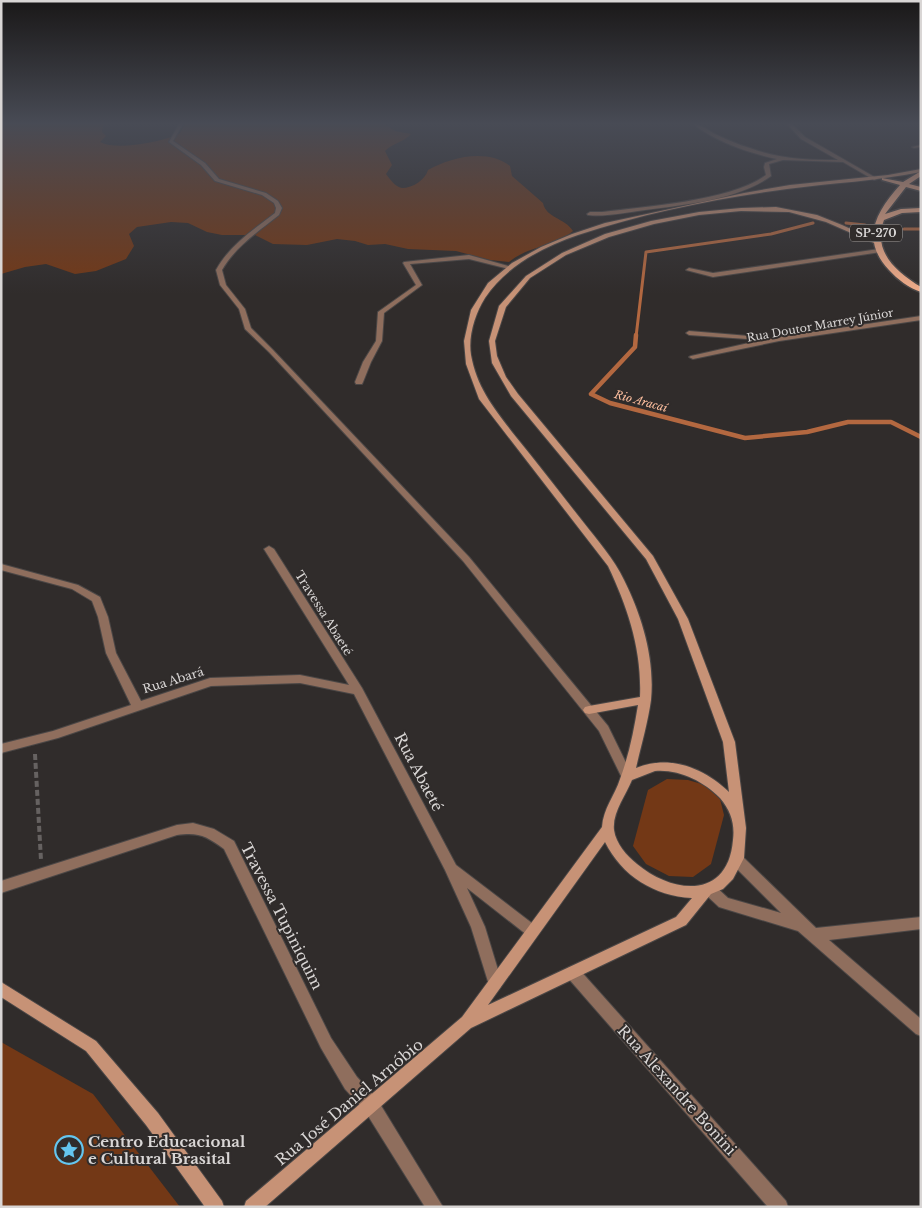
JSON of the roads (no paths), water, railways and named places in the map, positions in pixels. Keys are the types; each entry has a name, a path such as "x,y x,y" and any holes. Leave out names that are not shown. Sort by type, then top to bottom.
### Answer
{"main road":[{"path":"863,180 769,190 697,203 587,230 540,249 509,267 493,282 470,319 467,342 472,374 483,399 612,566 626,592 636,621 643,655 645,700 627,777 608,828 612,844 622,857 649,880 665,888 698,892 708,891 723,882 737,860 740,838 729,742 683,619 650,558 515,396 496,362 492,342 496,321 506,300 521,281 557,257 573,249 629,229 689,215 727,210 778,209 818,219 876,242"},
{"path":"894,180 921,189"},
{"name":"SP-270","path":"909,180 878,219 876,242 882,260 896,274 921,290"},
{"path":"769,190 764,194 765,200 778,209"},
{"path":"878,219 901,211 921,210"},
{"path":"589,710 645,700"},
{"path":"627,777 658,766 687,772 717,787 726,797 738,817"},
{"name":"Rua José Daniel Arnóbio","path":"252,1207 436,1051 467,1022 608,828"},
{"name":"Rua José Daniel Arnóbio","path":"467,1022 680,921 708,891"},
{"path":"1,989 91,1046 152,1119 216,1207"}],"street":[{"path":"218,180 264,194 276,202 279,208 277,214 221,264 219,270 223,284 242,309 248,329 272,351 466,559 604,729 627,777"},
{"path":"590,214 602,214 744,190 763,180"},
{"path":"689,270 713,275 729,274 879,250"},
{"path":"359,382 367,362 379,341 382,312 419,285 406,263 468,257 509,267"},
{"name":"Rua Doutor Marrey Júnior","path":"693,357 739,349 779,339 921,318"},
{"path":"689,333 779,339"},
{"path":"731,336 739,349"},
{"name":"Travessa Abaeté","path":"269,550 358,691"},
{"path":"1,567 75,587 89,592 96,599 103,617 111,652 136,705"},
{"name":"Rua Abará","path":"1,749 34,740 210,682 300,679 358,691"},
{"name":"Rua Abaeté","path":"358,691 451,868 478,927 495,983"},
{"name":"Travessa Tupiniquim","path":"2,886 177,830 197,827 211,832 229,844 326,1043 351,1083 370,1105 435,1207"},
{"path":"737,860 808,930 921,1029"},
{"name":"Rua Abaeté","path":"451,868 532,931"},
{"path":"708,891 724,903 808,930 921,923"},
{"name":"Rua Alexandre Bonini","path":"573,973 780,1207"}],"waterway":[{"name":"Rio Aracaí","path":"636,337 646,252 771,234 813,223"},
{"name":"Rio Aracaí","path":"846,223 865,225"},
{"name":"Rio Aracaí","path":"904,229 921,229"},
{"name":"Rio Aracaí","path":"636,335 635,347 591,394 610,403 745,438 807,432 848,422 891,422 921,437"}],"place":[{"name":"Centro Educacional e Cultural Brasital","path":"69,1150"}]}
